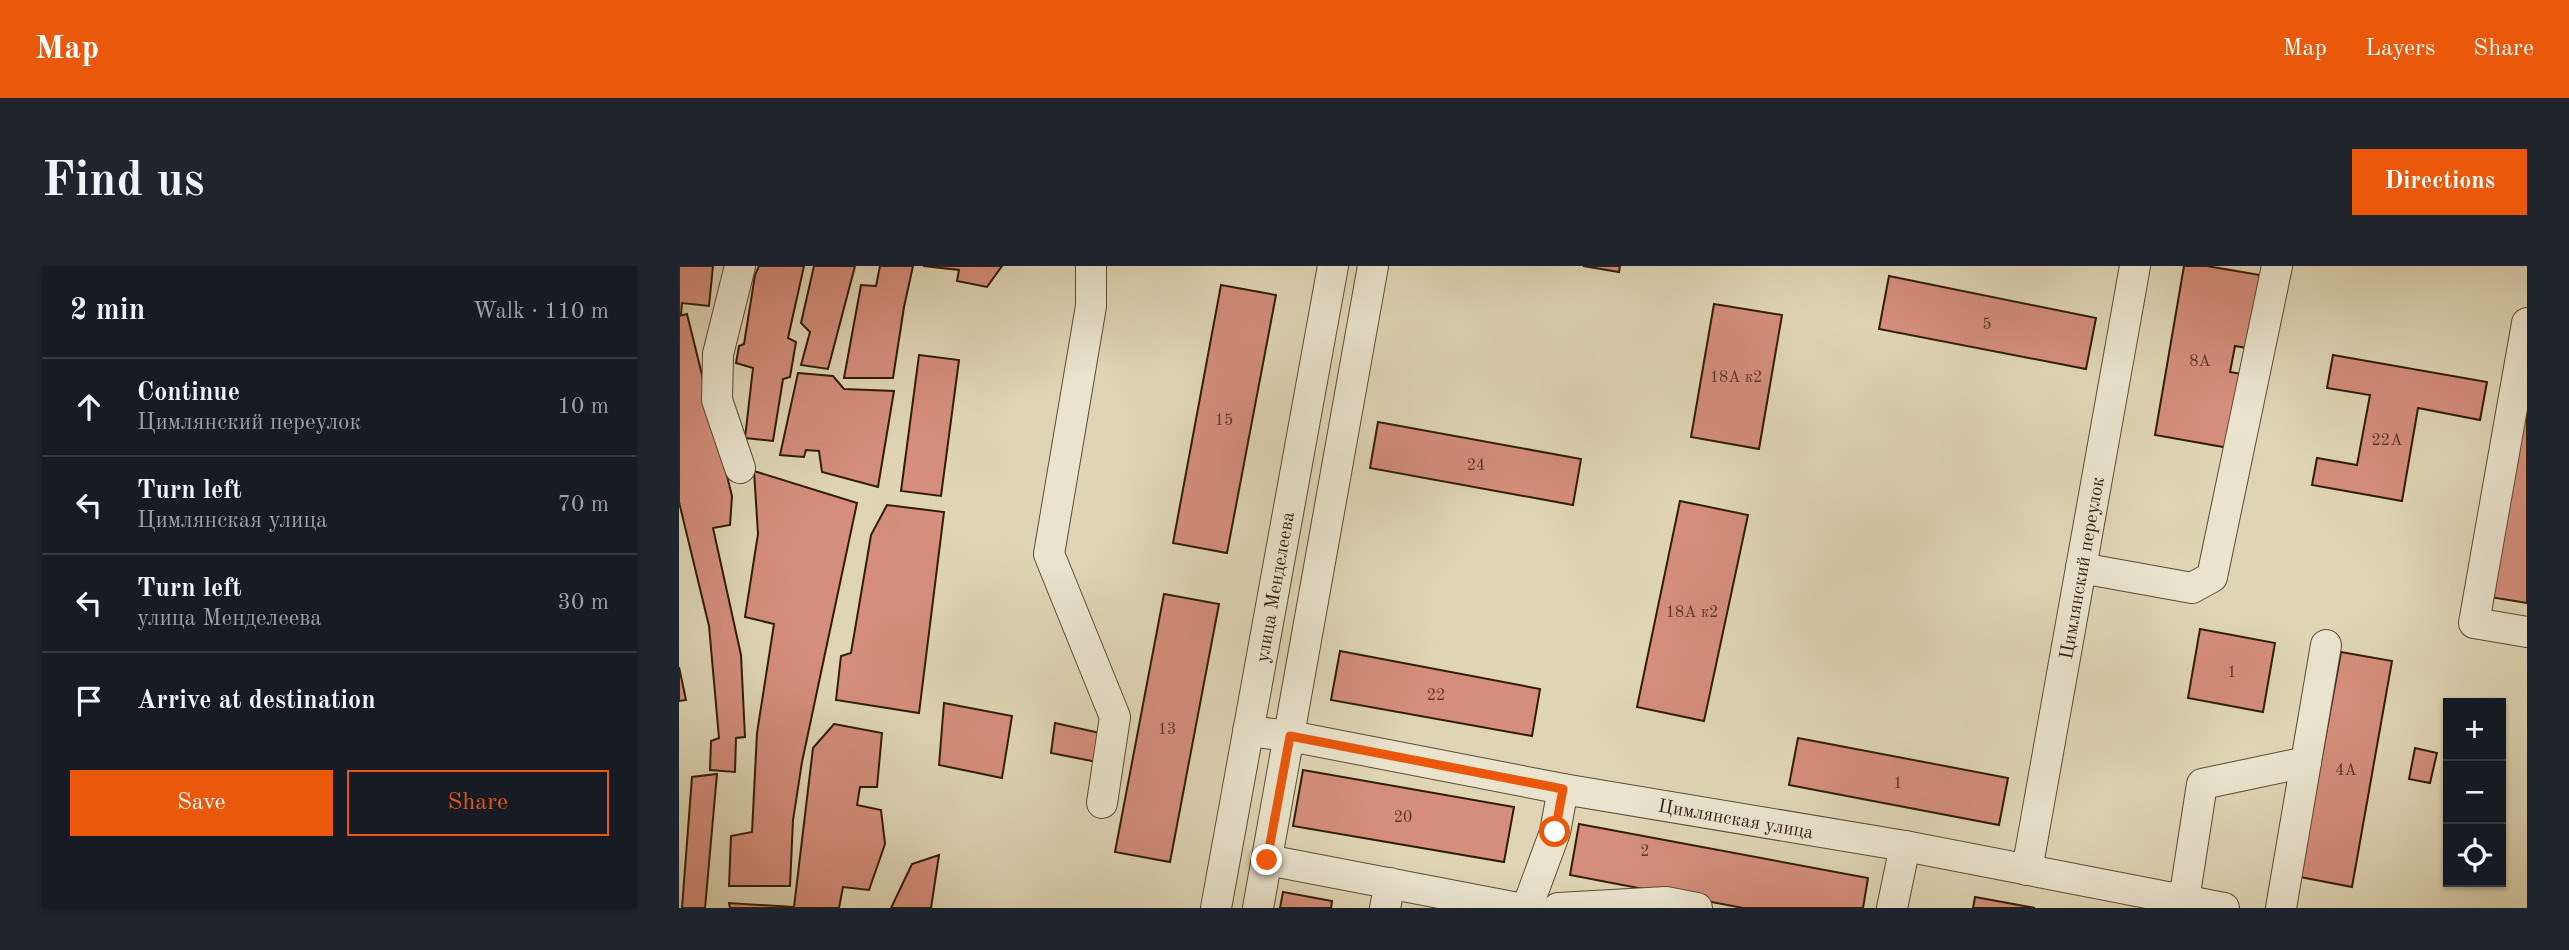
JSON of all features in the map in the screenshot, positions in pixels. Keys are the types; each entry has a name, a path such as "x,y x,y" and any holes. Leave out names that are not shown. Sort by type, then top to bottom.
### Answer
{"street":[{"path":"740,266 718,355 717,400 740,468"},
{"path":"1091,266 1091,306 1049,554 1115,717 1102,803"},
{"name":"улица Менделеева","path":"1216,908 1332,266"},
{"path":"1258,908 1373,266"},
{"name":"Цимлянский переулок","path":"2027,870 2135,266"},
{"path":"2081,568 2192,588 2211,577 2277,266"},
{"path":"2527,323 2474,623 2527,632"},
{"path":"2281,908 2326,645"},
{"name":"Цимлянская улица","path":"1248,731 1290,736 1563,789 1905,846 2224,908"},
{"path":"2184,900 2202,784 2306,762"},
{"path":"1527,908 1555,832 1563,789"},
{"path":"1892,908 1905,846"},
{"path":"1267,860 1387,896 1518,908"},
{"path":"1558,908 1666,902 1697,908"}],"building":[{"path":"679,266 713,266 709,306 682,303 679,315"},
{"path":"759,266 804,266 788,338 796,342 790,377 783,379 773,441 745,438 753,368 736,363 739,346 744,344 755,275"},
{"path":"814,266 855,266 828,369 801,365 810,332 801,323"},
{"path":"880,266 913,266 893,378 844,378 861,285 876,286"},
{"path":"923,266 1002,266 987,287 957,281 959,270"},
{"path":"1583,266 1620,266 1619,272"},
{"path":"2184,266 2207,266 2260,275 2247,348 2235,346 2230,372 2242,374 2229,448 2155,435"},
{"path":"1889,276 2096,318 2086,369 1879,329"},
{"path":"1221,285 1276,295 1227,553 1173,543"},
{"path":"1714,304 1782,315 1759,449 1691,437"},
{"path":"687,314 732,496 730,525 713,528 741,655 745,737 736,738 735,772 710,770 711,741 719,738 709,626 679,502 679,316"},
{"path":"919,355 959,360 941,496 901,491"},
{"path":"2333,355 2487,382 2480,420 2418,408 2402,501 2312,485 2317,458 2357,465 2370,395 2327,388"},
{"path":"798,373 833,376 844,389 894,391 878,487 822,472 819,451 806,450 804,457 780,455"},
{"path":"2527,394 2527,603 2490,597"},
{"path":"1378,422 1581,459 1573,505 1370,468"},
{"path":"754,471 857,503 802,762 793,820 790,886 729,886 731,836 752,832 757,733 774,624 745,617 758,534"},
{"path":"1680,501 1748,515 1704,721 1637,707"},
{"path":"887,505 944,512 919,713 836,700 841,656 851,653 871,535"},
{"path":"1164,594 1219,604 1170,862 1115,852"},
{"path":"2200,629 2275,643 2263,712 2188,698"},
{"path":"1340,651 1540,689 1532,736 1331,700"},
{"path":"2341,652 2392,661 2352,887 2300,877"},
{"path":"679,667 686,700 679,701"},
{"path":"944,703 1012,716 1002,778 939,765"},
{"path":"1055,723 1100,733 1097,762 1051,753"},
{"path":"834,724 882,733 877,787 860,787 857,805 881,810 885,844 869,890 843,887 839,908 730,908 729,903 794,907 813,748"},
{"path":"1798,738 2008,778 1999,825 1789,785"},
{"path":"2415,748 2437,753 2430,783 2409,779"},
{"path":"1303,770 1514,807 1504,862 1293,826"},
{"path":"717,774 705,908 682,908 692,777"},
{"path":"1579,824 1868,878 1863,908 1743,908 1570,875"},
{"path":"939,855 931,908 891,908 912,864"},
{"path":"1283,892 1332,901 1331,908 1280,908"},
{"path":"1975,897 2035,908 1973,908"}],"route":[{"path":"1267,860 1290,736 1563,789 1555,832"}]}
